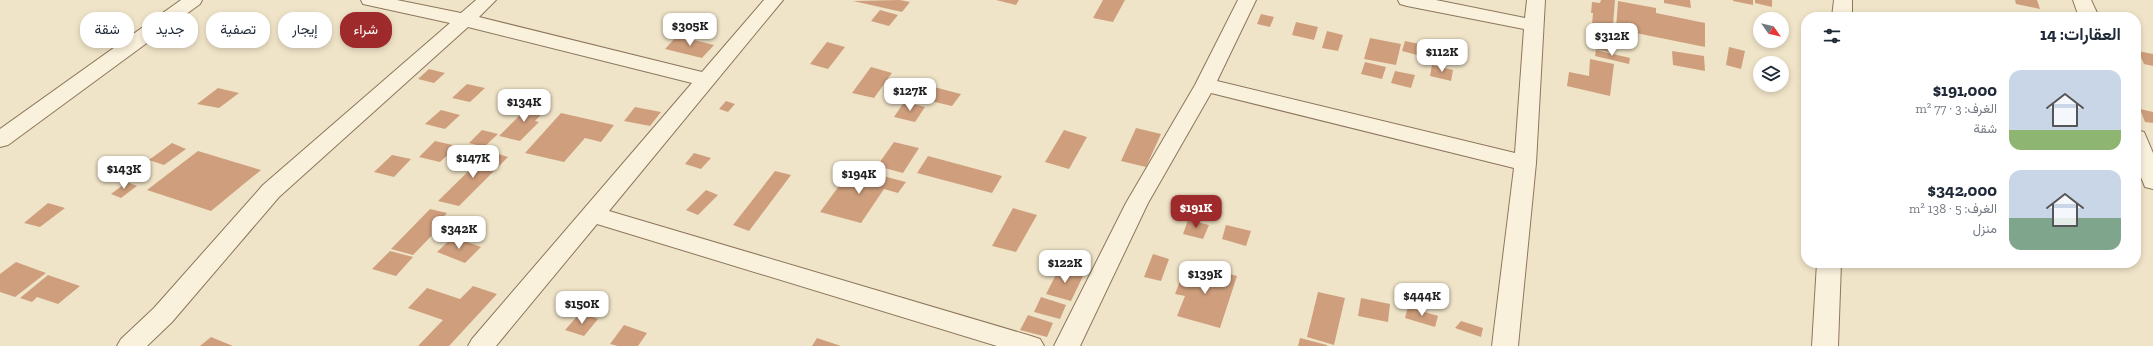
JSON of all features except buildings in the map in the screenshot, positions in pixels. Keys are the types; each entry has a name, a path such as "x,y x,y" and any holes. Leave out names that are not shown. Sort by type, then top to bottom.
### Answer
{"street":[{"path":"0,140 193,0"},
{"path":"370,0 465,20 707,80"},
{"path":"130,346 163,315 271,191 487,0"},
{"path":"481,346 774,0"},
{"path":"1068,346 1137,203 1205,85 1248,0"},
{"path":"1407,0 1532,25"},
{"path":"1505,346 1525,163 1532,25 1536,0"},
{"path":"1842,12 1843,0"},
{"path":"2082,0 2087,12"},
{"path":"1205,85 1525,163"},
{"path":"2141,151 2153,181"},
{"path":"592,214 1031,346"},
{"path":"1825,346 1829,268"}]}
